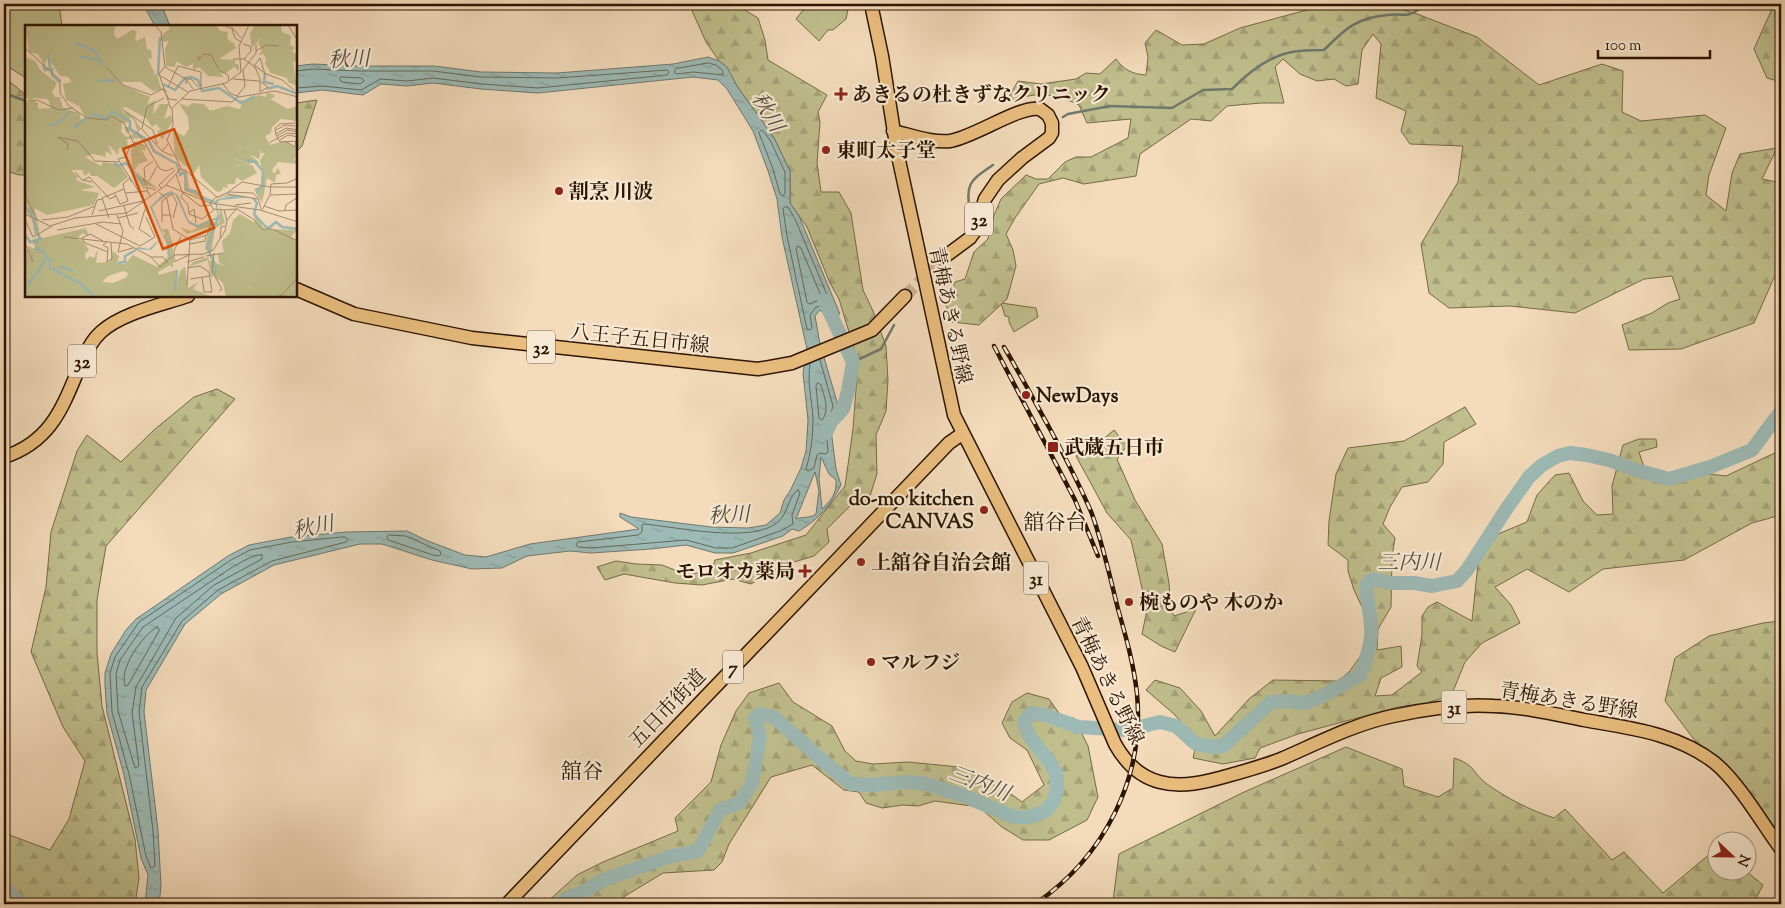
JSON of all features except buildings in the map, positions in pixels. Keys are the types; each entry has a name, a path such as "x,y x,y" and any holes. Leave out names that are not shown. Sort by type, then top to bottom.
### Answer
{"main road":[{"name":"青梅あきる野線","path":"871,4 882,56 893,131 919,262 954,415 1082,667 1121,755 1138,772 1160,782 1188,784 1247,770 1279,760 1344,732 1394,715 1478,706 1510,707 1653,733 1690,747 1716,764 1732,780 1781,850"},
{"name":"32","path":"893,131 943,142 953,140 972,133 993,119 1027,102 1040,101 1055,110 1059,118 1060,128 1055,144 1006,172 994,184 985,199 975,231 970,238 943,258"},
{"name":"八王子五日市線","path":"298,290 339,309 364,317 494,341 750,369 768,368 792,363 862,335 879,325 905,296"},
{"name":"32","path":"4,457 34,442 55,420 65,403 86,353 101,332 120,319 182,298"},
{"name":"五日市街道","path":"507,904 752,646 949,443 962,434"}],"green space":[{"path":"4,4 59,4 62,25 25,25 25,77 4,64"},
{"path":"689,4 735,4 758,18 765,40 768,60 827,95 818,112 820,122 817,163 821,192 839,192 851,213 863,290 886,346 888,380 886,411 876,435 877,474 868,502 856,500 827,529 829,542 814,556 784,565 751,584 733,579 702,585 675,583 624,574 605,580 597,567 616,561 662,565 685,574 711,572 715,560 751,553 806,535 845,486 853,429 858,362 839,299 830,283 807,227 790,203 790,171 774,138 737,86 727,68 719,61 706,42"},
{"path":"808,4 849,4 846,19 833,30 828,30 819,41 796,19"},
{"path":"1329,4 1385,4 1477,37 1539,85 1602,64 1623,71 1622,112 1641,121 1705,115 1726,128 1709,175 1706,195 1726,211 1732,173 1740,154 1777,148 1762,179 1781,183 1781,262 1754,323 1681,349 1629,350 1622,325 1680,299 1672,276 1644,279 1575,313 1510,306 1449,308 1429,293 1421,244 1458,182 1463,146 1410,144 1401,131 1406,111 1376,98 1381,44 1373,34 1362,50 1358,84 1346,86 1334,79 1317,81 1300,74 1283,59 1275,67 1284,103 1227,106 1211,121 1191,119 1140,154 1136,176 1084,184 1063,178 1039,184 1006,234 1013,250 1016,266 1007,299 979,325 952,322 946,305 955,282 965,279 974,252 988,239 994,215 1001,199 1026,175 1036,179 1048,179 1065,162 1076,157 1091,157 1128,138 1131,119 1087,123 1079,105 1053,96 1028,96 1010,102 1008,98 1018,81 1041,84 1076,79 1086,73 1100,74 1116,59 1129,71 1146,75 1148,57 1145,43 1156,30 1182,45 1204,44 1240,28"},
{"path":"1776,4 1781,4 1781,82 1767,78 1754,49"},
{"path":"4,77 25,94 25,175 4,170"},
{"path":"317,100 302,146 298,150 298,103"},
{"path":"1001,303 1036,308 1038,317 1014,332 1009,322 1009,317 1005,316"},
{"path":"217,389 235,399 106,546 97,600 97,653 102,706 135,839 139,878 135,904 4,904 4,833 50,850 69,819 85,761 63,727 31,652 46,587 51,532 77,451 87,435 121,462 154,430 194,397"},
{"path":"1465,407 1476,424 1444,442 1443,464 1428,482 1402,487 1390,507 1383,524 1395,538 1392,557 1391,607 1378,629 1377,650 1401,646 1402,667 1381,678 1375,696 1392,695 1422,672 1417,666 1422,635 1422,616 1428,607 1437,602 1472,621 1478,564 1498,534 1527,522 1537,495 1555,475 1569,473 1583,501 1597,515 1613,514 1612,486 1623,445 1639,439 1656,439 1657,447 1639,452 1647,476 1677,475 1694,472 1726,476 1781,450 1781,515 1752,523 1684,560 1603,569 1569,592 1527,569 1495,587 1511,605 1520,623 1482,643 1465,662 1454,689 1445,697 1424,704 1398,707 1298,734 1260,748 1255,758 1223,764 1193,758 1197,740 1174,714 1146,690 1155,680 1180,688 1201,711 1215,736 1249,699 1273,680 1338,681 1349,672 1367,647 1369,622 1354,590 1348,571 1348,560 1328,545 1329,521 1336,474 1348,448 1404,441"},
{"path":"1114,430 1127,446 1117,459 1135,500 1162,544 1169,583 1171,610 1174,616 1196,609 1175,652 1142,634 1147,610 1131,540 1107,513 1076,456 1093,448"},
{"path":"1781,621 1781,840 1699,746 1665,701 1675,658 1709,636 1763,623"},
{"path":"779,683 793,702 832,726 845,751 856,761 873,764 908,762 959,767 1011,794 1022,802 1044,785 1027,750 1010,738 1002,723 1012,702 1027,693 1049,699 1061,716 1074,718 1088,746 1098,797 1087,820 1049,840 1023,840 1002,827 979,807 935,801 918,806 903,805 882,808 866,803 859,792 844,790 812,765 771,777 729,844 722,862 714,870 663,873 612,904 545,904 577,875 603,862 678,831 675,818 711,782 721,745 736,711 749,693"},
{"path":"1346,747 1402,769 1404,786 1438,797 1453,788 1454,758 1470,766 1482,780 1503,795 1528,808 1554,818 1565,809 1612,860 1624,852 1663,893 1708,856 1708,880 1757,880 1763,885 1753,904 1106,904 1113,901 1119,854 1242,793"}],"water":[{"path":"143,4 161,4 170,25 154,25"},
{"path":"708,57 719,61 727,67 737,86 774,138 790,171 790,203 799,216 840,314 828,318 820,310 815,316 820,344 838,405 831,430 836,469 841,485 833,499 818,517 806,527 799,531 792,529 783,536 733,553 715,553 686,545 591,553 570,551 527,556 502,568 472,569 432,560 382,544 360,544 274,565 221,594 185,624 146,690 144,712 158,830 161,886 159,904 145,904 148,875 141,858 124,775 107,713 105,673 111,654 126,630 136,619 228,556 249,545 291,537 347,532 407,531 465,555 486,557 530,544 639,529 620,517 620,513 631,517 711,527 748,528 766,525 780,513 784,500 801,468 806,451 808,420 803,373 807,349 782,237 777,199 768,171 753,131 727,89 718,80 693,77 538,93 433,83 407,86 381,84 363,95 323,90 298,93 298,66 313,64 434,66 481,72 557,73 673,64","holes":["821,457 829,474 836,480 836,489 833,496 822,509 819,478","815,472 819,491 816,514 796,519"]}],"waterway":[{"path":"1063,117 1068,114 1110,106 1172,108 1203,90 1232,89 1252,71 1275,57 1296,51 1324,50 1345,30 1360,21 1377,16 1408,15 1421,8 1422,4"},
{"path":"4,93 25,101"},
{"path":"970,214 968,196 971,184 978,175 993,165"},
{"name":"秋川","path":"824,300 853,362 843,409 831,422 826,433"},
{"path":"853,362 881,349 894,325"},
{"name":"三内川","path":"561,904 564,900 585,891 603,880 672,856 698,851 720,810 739,803 752,783 760,737 755,718 760,714 774,717 851,784 870,785 909,782 926,784 964,796 1014,817 1030,817 1046,811 1053,802 1057,790 1057,777 1052,765 1029,736 1024,722 1031,713 1045,715 1079,727 1127,730 1160,722 1176,726 1196,744 1215,747 1223,746 1271,702 1305,703 1360,675 1371,636 1367,584 1373,579 1391,583 1414,583 1432,586 1457,581 1467,570 1529,477 1542,465 1558,456 1570,453 1609,460 1669,479 1710,467 1752,450 1781,411"},
{"path":"4,886 20,904"}],"tunnel":[{"path":"905,296 943,258"}],"railway":[{"path":"994,346 1075,500 1098,556"},
{"path":"1004,347 1061,450 1092,514 1127,641 1137,694 1138,725 1134,756 1126,785 1115,813 1100,839 1081,863 1060,885 1035,904"}],"place":[{"name":"あきるの杜きずなクリニック","path":"841,94"},
{"name":"東町太子堂","path":"826,150"},
{"name":"割烹 川波","path":"559,191"},
{"name":"NewDays","path":"1026,395"},
{"name":"武蔵五日市","path":"1053,447"},
{"name":"do-mo kitchen CANVAS","path":"984,510"},
{"name":"上舘谷自治会館","path":"861,562"},
{"name":"モロオカ薬局","path":"805,571"},
{"name":"椀ものや 木のか","path":"1129,602"},
{"name":"マルフジ","path":"871,662"}],"district":[{"name":"舘谷台","path":"1055,522"},
{"name":"舘谷","path":"582,771"}]}
